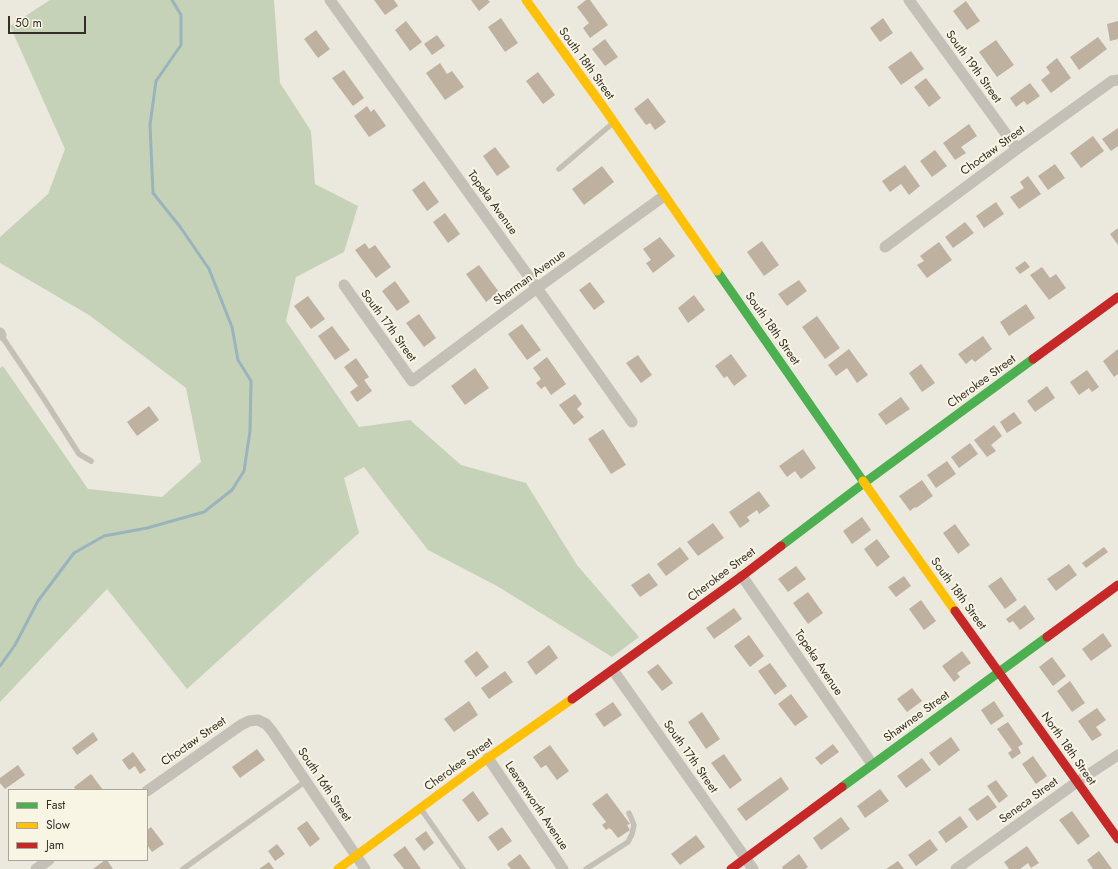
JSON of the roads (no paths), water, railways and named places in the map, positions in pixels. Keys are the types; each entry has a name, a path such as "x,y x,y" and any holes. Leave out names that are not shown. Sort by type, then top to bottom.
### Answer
{"street":[{"name":"Topeka Avenue","path":"330,0 632,422"},
{"name":"South 18th Street","path":"526,0 613,122 864,483 999,672"},
{"name":"South 19th Street","path":"909,0 1017,150"},
{"name":"Choctaw Street","path":"885,247 1112,81 1118,80"},
{"name":"Sherman Avenue","path":"412,381 664,196"},
{"name":"South 17th Street","path":"344,285 412,381"},
{"name":"Cherokee Street","path":"338,869 488,758 613,670 742,576 864,483 1118,297"},
{"name":"Topeka Avenue","path":"742,576 872,764"},
{"name":"Shawnee Street","path":"731,869 872,764 1118,585"},
{"name":"South 17th Street","path":"613,670 753,869"},
{"name":"North 18th Street","path":"999,672 1118,839"},
{"name":"Choctaw Street","path":"148,790 241,725 249,721 258,720"},
{"name":"South 16th Street","path":"258,720 266,724 272,731 365,869"},
{"name":"Seneca Street","path":"956,869 1118,754"},
{"name":"Leavenworth Avenue","path":"488,758 563,869"},
{"path":"36,869 48,861"}],"lane":[{"path":"559,169 613,122"},
{"path":"1,334 79,454 91,461"},
{"path":"183,869 306,781"},
{"path":"420,808 463,869"},
{"path":"586,869 628,842 634,825 629,813"}],"waterway":[{"path":"0,666 15,645 38,601 74,553 104,536 147,528 204,512 232,490 244,471 250,431 251,381 238,360 232,327 209,269 181,228 153,193 150,125 156,81 181,45 181,15 172,0"}]}
